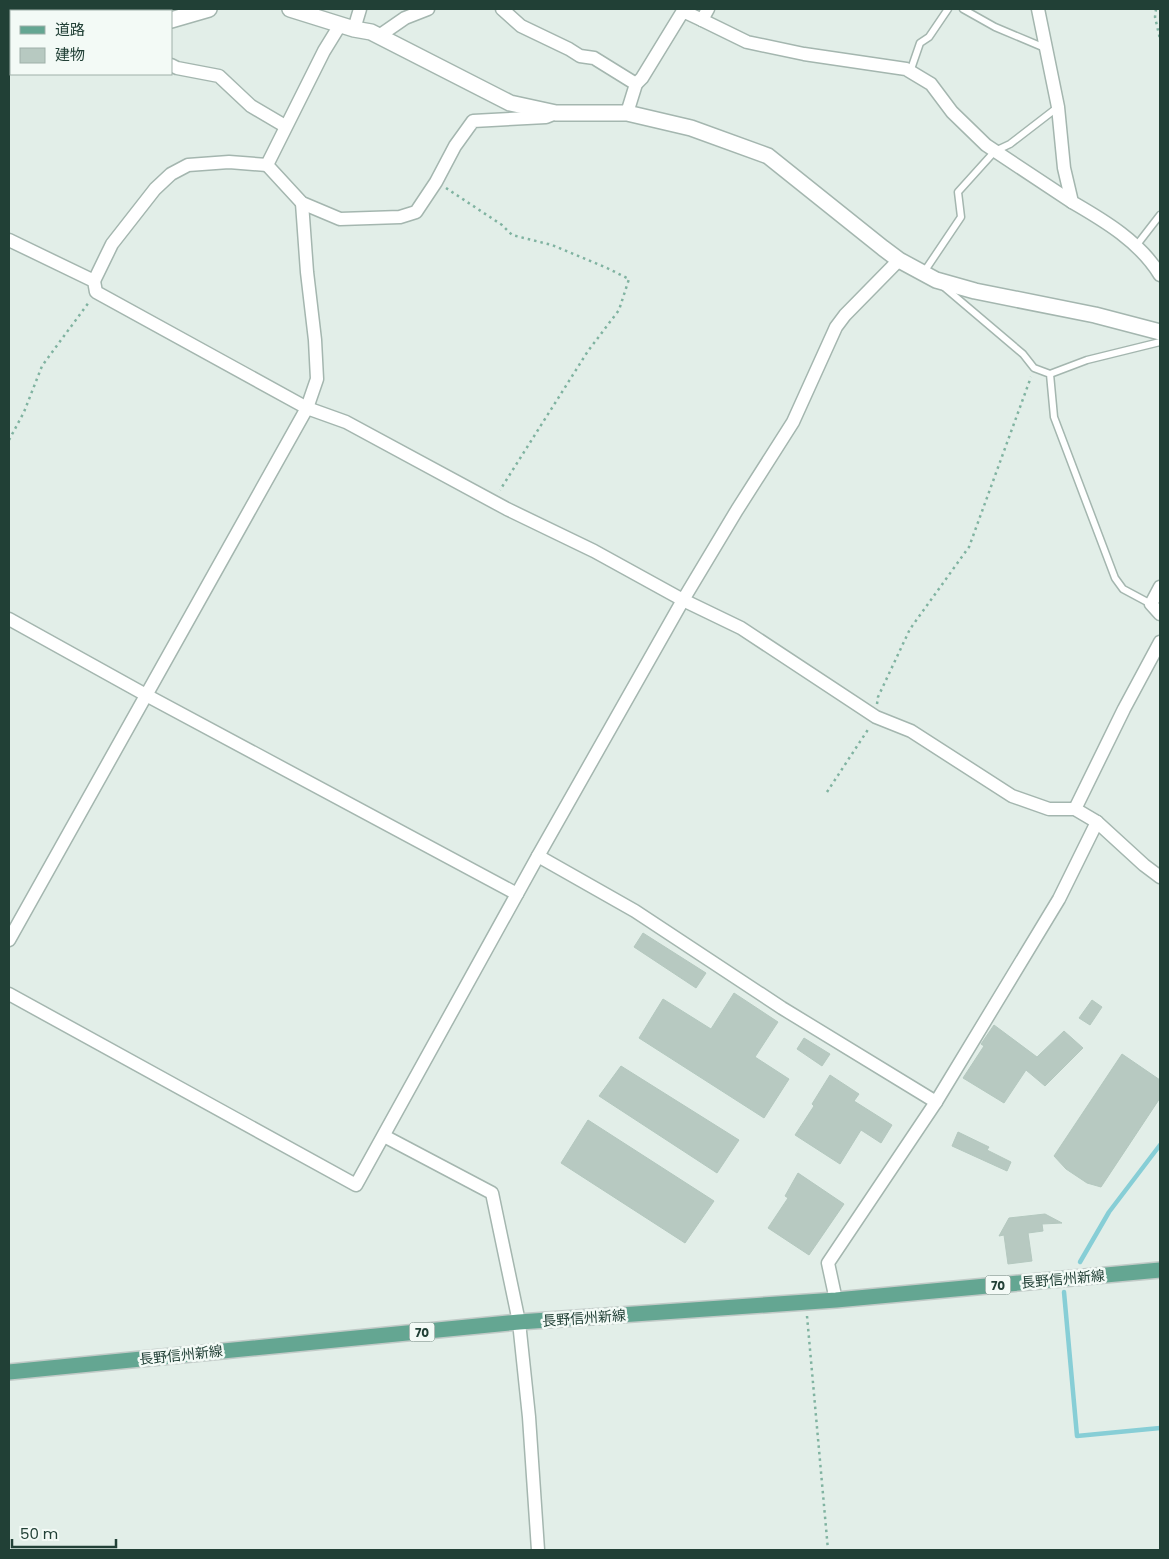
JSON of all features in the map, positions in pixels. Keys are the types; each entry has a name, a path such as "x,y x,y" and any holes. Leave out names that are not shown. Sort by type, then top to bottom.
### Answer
{"main road":[{"name":"長野信州新線","path":"9,1372 519,1322 836,1300 1160,1270"}],"street":[{"path":"172,20 209,9"},
{"path":"290,9 347,27 371,32 510,104 556,113 627,113 690,128 768,156 900,260 930,276 975,291 1095,315 1160,332"},
{"path":"267,165 324,51 347,27 360,9"},
{"path":"379,36 405,18 428,9"},
{"path":"502,9 521,26 580,56 594,58 636,84"},
{"path":"1038,9 1058,107 1064,168 1072,202"},
{"path":"627,113 636,84 642,78 682,10 705,14 747,42 804,54 906,70 931,84 952,112 986,145 1072,202 1106,222 1136,246 1160,275"},
{"path":"172,65 177,68 219,76 251,106 285,126"},
{"path":"95,287 112,244 154,189 171,174 188,165 228,162 267,165 302,203 340,219 400,216 416,212 436,182 455,146 473,121 546,117 556,113"},
{"path":"9,940 308,408 317,379 315,340 306,272 302,203"},
{"path":"9,240 308,408 346,422 493,501 594,551 683,600 741,628 876,717 911,731 1012,796 1049,809 1075,809 1097,822 1160,877"},
{"path":"9,994 356,1185 538,856 683,600 793,422 836,327 844,315 900,260"},
{"path":"1160,587 1151,604 1160,614"},
{"path":"9,619 146,695 517,894"},
{"path":"1075,809 1124,709 1160,642"},
{"path":"836,1300 828,1264 936,1102 1059,899 1097,822"},
{"path":"538,856 635,911 782,1008 936,1102"},
{"path":"384,1136 492,1193 519,1322 529,1417 538,1550"}],"lane":[{"path":"910,72 920,43 929,37 948,9"},
{"path":"963,9 994,26 1046,48"},
{"path":"1058,107 1010,144 995,151 958,192 961,217 930,276 1023,354 1034,368 1050,374 1087,360 1160,342"},
{"path":"1136,246 1160,215"},
{"path":"1050,374 1054,417 1115,578 1123,589 1151,604"}],"path":[{"path":"1156,9 1155,17 1160,39"},
{"path":"436,182 502,225 512,235 552,246 607,268 629,280 619,310 583,359 493,501"},
{"path":"9,440 24,412 42,366 95,287"},
{"path":"827,792 876,717 878,697 910,629 969,547 1034,368"},
{"path":"806,1302 828,1550"}],"building":[{"path":"643,933 706,973 696,988 634,947"},
{"path":"734,993 778,1022 755,1057 789,1079 764,1118 639,1038 663,999 711,1029"},
{"path":"1092,1000 1102,1007 1090,1025 1079,1018"},
{"path":"994,1025 1037,1057 1064,1031 1083,1048 1045,1086 1026,1070 1004,1103 963,1078 984,1046 981,1044"},
{"path":"804,1038 830,1054 822,1066 797,1049"},
{"path":"1122,1054 1160,1080 1160,1098 1101,1187 1087,1183 1066,1169 1054,1156"},
{"path":"621,1066 739,1140 717,1173 599,1096"},
{"path":"830,1075 859,1094 854,1101 892,1125 881,1143 861,1130 840,1164 795,1135 814,1106 812,1104"},
{"path":"588,1120 714,1201 685,1243 561,1163"},
{"path":"958,1132 989,1147 987,1150 1011,1162 1007,1171 952,1146"},
{"path":"798,1173 844,1204 809,1255 768,1228 788,1198 785,1196"},
{"path":"1045,1214 1062,1223 1042,1224 1043,1231 1028,1233 1032,1261 1008,1264 1004,1235 999,1236 1009,1218"}],"waterway":[{"path":"1080,1262 1109,1212 1160,1145"},
{"path":"1064,1292 1077,1436 1160,1428"}]}
